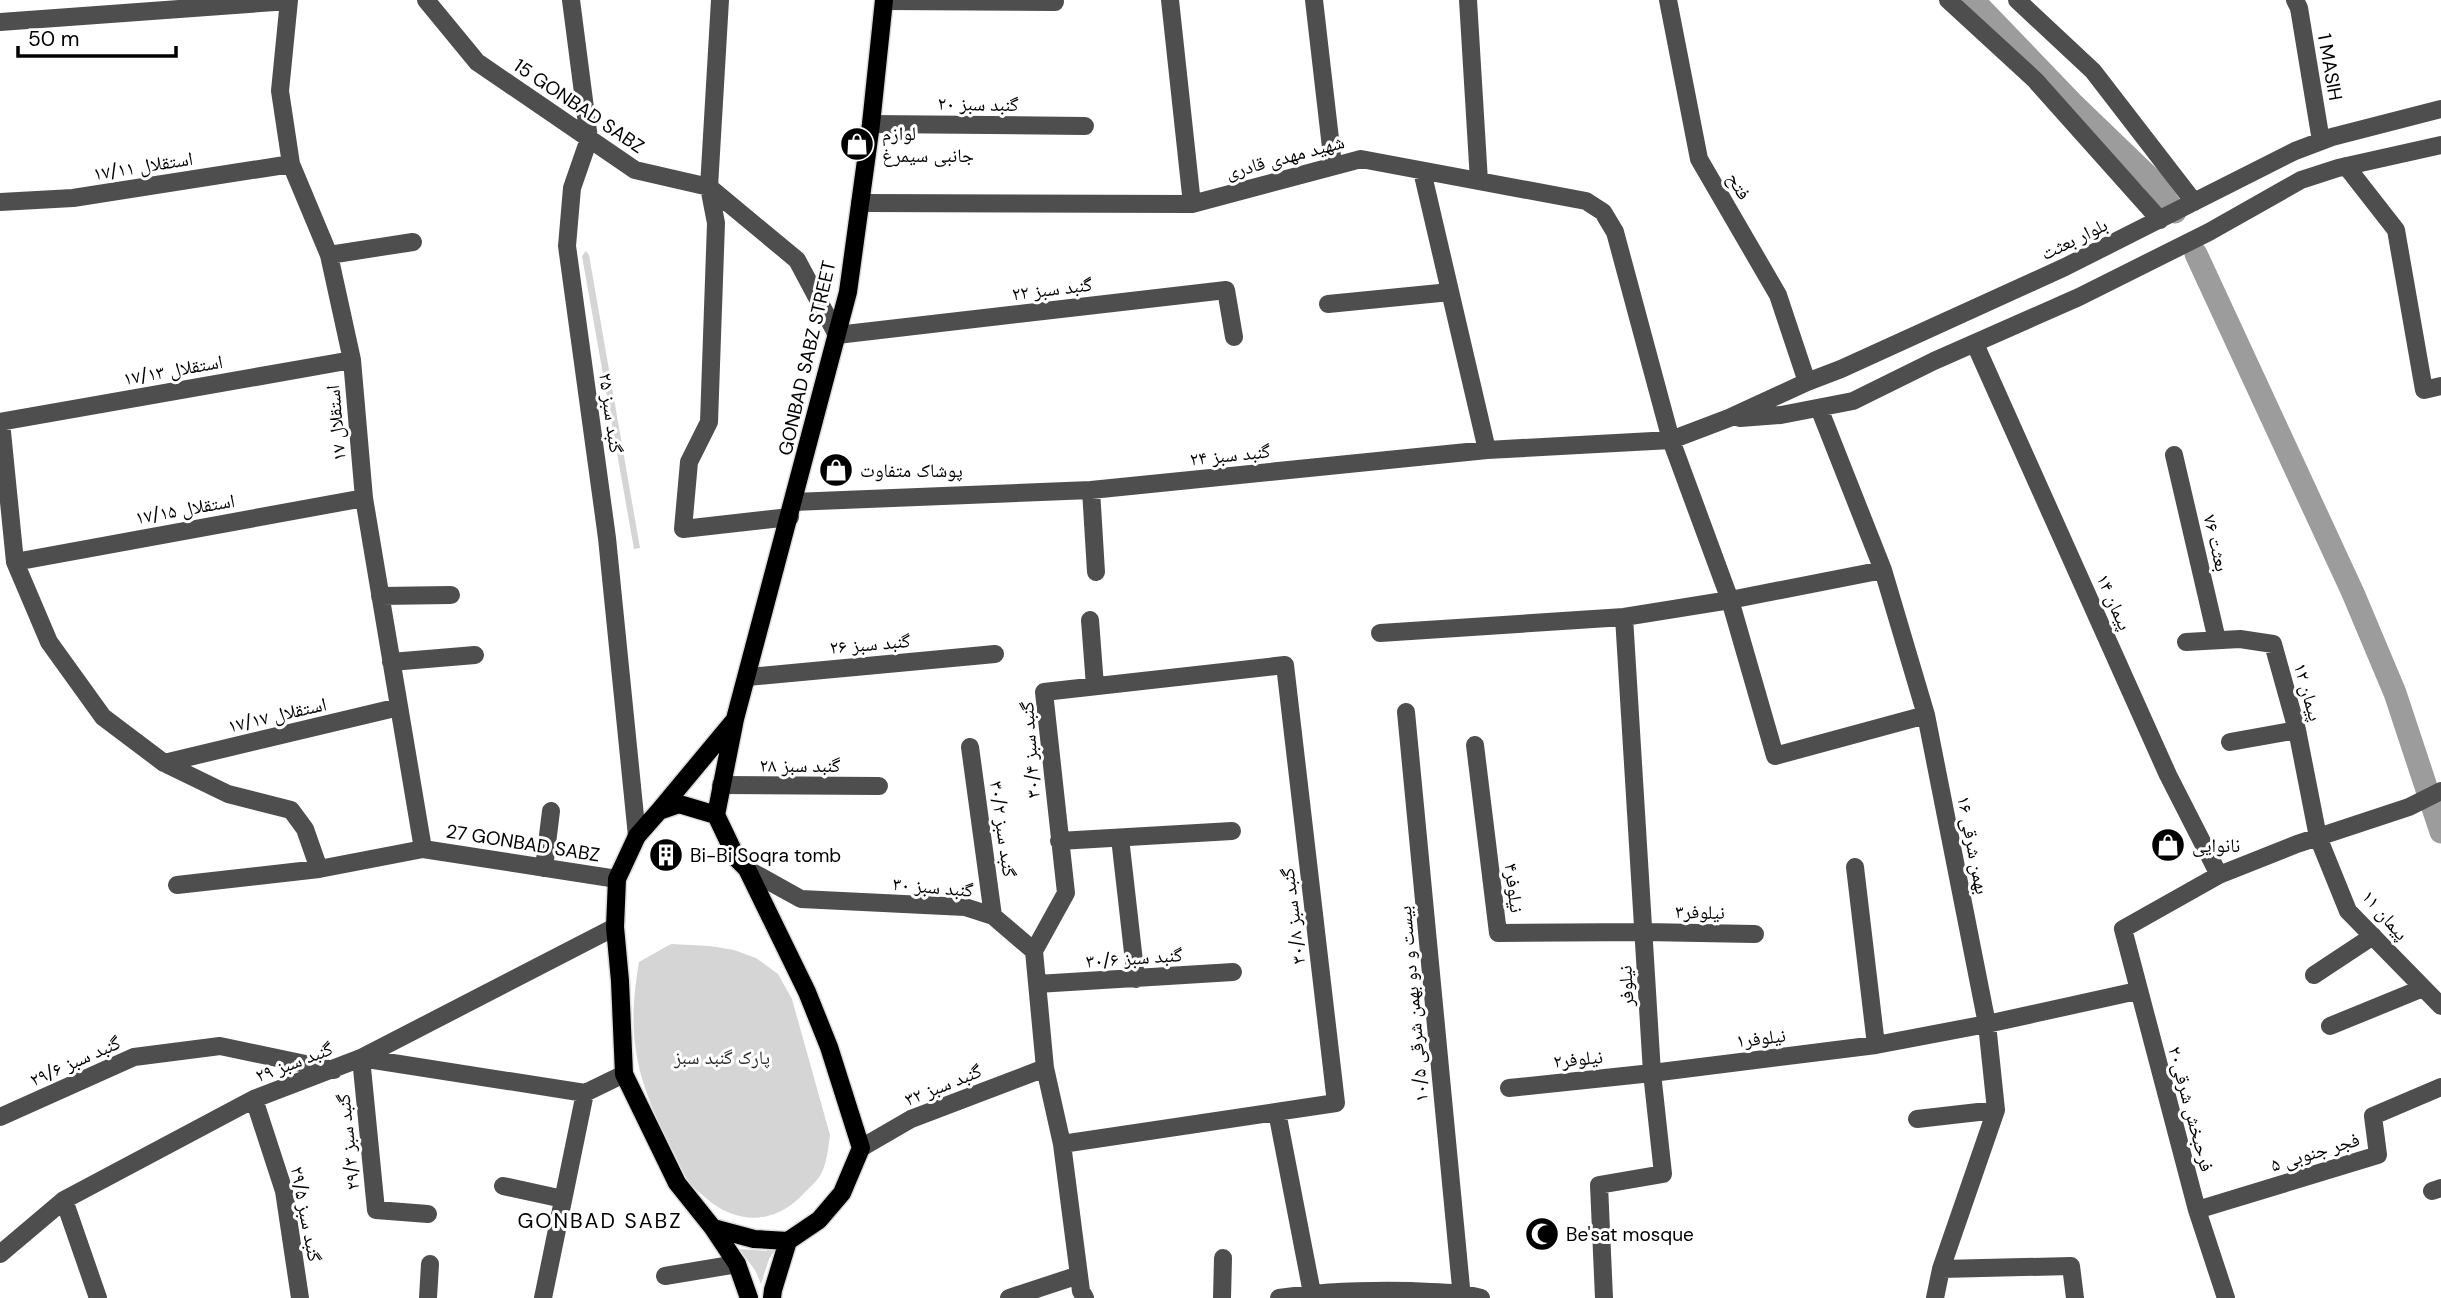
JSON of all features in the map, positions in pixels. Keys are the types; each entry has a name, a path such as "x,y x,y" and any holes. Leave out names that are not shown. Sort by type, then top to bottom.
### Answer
{"main road":[{"name":"GONBAD SABZ STREET","path":"716,815 735,719 848,292 871,124 884,1"},
{"name":"GONBAD SABZ STREET","path":"617,879 637,836 735,719"},
{"path":"659,811 679,804 716,815 737,859 747,869 811,1003 829,1047 861,1148 842,1193 819,1220 788,1241 754,1239 713,1228"},
{"path":"617,879 615,928 624,1074 677,1183 713,1228 737,1264 749,1298"},
{"path":"772,1298 788,1241"}],"street":[{"name":"15 GONBAD SABZ","path":"426,0 477,61 635,170 709,187 797,260 837,335"},
{"name":"گنبد سبز ۲۵","path":"571,0 589,139 572,188 567,246 607,538 637,836"},
{"path":"709,187 720,0"},
{"path":"1170,0 1192,204"},
{"path":"1314,0 1334,165"},
{"path":"1468,0 1479,181"},
{"name":"فتح","path":"1668,0 1699,159 1779,295 1807,382"},
{"path":"1948,0 2035,80 2160,220"},
{"path":"2017,0 2093,71 2194,202"},
{"name":"1 MASIH","path":"2295,0 2299,8 2321,141"},
{"path":"0,22 289,1"},
{"name":"استقلال ۱۷","path":"289,1 280,91 291,164 329,255 352,360 363,498 423,849"},
{"path":"884,1 1055,2"},
{"name":"بلوار بعثت","path":"1671,440 1841,369 2065,267 2295,151 2421,112 2441,109"},
{"name":"گنبد سبز ۲۰","path":"871,124 1085,126"},
{"name":"بلوار بعثت","path":"1729,418 1781,415 1853,401 1934,361 2103,285 2208,232 2301,180 2346,166 2441,145"},
{"name":"شهید مهدی قادری","path":"860,203 1192,204 1361,159 1586,201 1603,212 1615,232 1671,440 1730,600 1775,756 1926,715"},
{"name":"استقلال ۱۷/۱۱","path":"0,202 73,198 291,164"},
{"path":"2346,166 2396,230 2432,388"},
{"path":"1422,171 1487,450"},
{"name":"گنبد سبز ۲۴","path":"709,187 716,223 709,422 689,462 683,529 791,509 1091,490 1487,450 1671,440"},
{"path":"329,255 413,242"},
{"name":"گنبد سبز ۲۲","path":"837,335 1226,290 1234,337"},
{"path":"1328,304 1450,292"},
{"name":"پیمان ۱۴","path":"1975,344 2168,775 2219,875"},
{"name":"استقلال ۱۷/۱۳","path":"1,422 352,360"},
{"name":"بهمن شرقی ۱۶","path":"1819,408 1883,570 1926,715 1987,1024 1996,1110 1941,1269 1936,1298"},
{"path":"1,422 15,562 49,642 103,716 164,764 228,794 291,810 306,829 319,869"},
{"name":"بعثت ۷۶","path":"2174,455 2217,640"},
{"path":"1091,490 1096,572"},
{"name":"استقلال ۱۷/۱۵","path":"15,562 363,498"},
{"path":"1380,633 1624,617 1730,600 1883,570"},
{"path":"380,596 452,595"},
{"name":"نیلوفر","path":"1604,1298 1599,1185 1663,1174 1652,1073 1624,617"},
{"path":"1090,620 1095,686"},
{"name":"پیمان ۱۲","path":"2186,642 2240,639 2273,644 2297,730 2318,837"},
{"name":"گنبد سبز ۲۶","path":"748,677 995,654"},
{"path":"391,662 475,655"},
{"name":"گنبد سبز ۳۰/۴","path":"1034,951 1066,893 1044,692 1285,665"},
{"name":"گنبد سبز ۳۰/۸","path":"1277,1112 1336,1103 1285,665"},
{"name":"استقلال ۱۷/۱۷","path":"164,764 399,707"},
{"name":"بیست و دو بهمن شرقی ۱۰/۵","path":"1406,712 1462,1295"},
{"path":"2230,742 2297,730"},
{"name":"نیلوفر۴","path":"1475,745 1498,933 1644,932"},
{"name":"گنبد سبز ۳۰/۲","path":"970,747 993,916"},
{"name":"گنبد سبز ۲۸","path":"721,785 879,786"},
{"path":"2219,875 2318,837 2409,807 2439,792"},
{"path":"544,868 551,811"},
{"path":"1059,841 1231,831"},
{"name":"پیمان ۱۱","path":"2318,837 2348,911 2441,1006"},
{"path":"1120,838 1136,979"},
{"name":"27 GONBAD SABZ","path":"177,885 319,869 423,849 617,879"},
{"path":"1855,867 1876,1045"},
{"name":"گنبد سبز ۳۰","path":"747,869 801,899 965,907 993,916 1034,951"},
{"name":"فرحبخش شرقی۲۰","path":"2219,875 2123,929 2137,991 2197,1210 2226,1298"},
{"name":"گنبد سبز ۲۹","path":"2,1245 64,1200 254,1099 360,1058 615,928"},
{"name":"نیلوفر۳","path":"1644,932 1755,934"},
{"path":"2314,975 2373,936"},
{"path":"1034,951 1045,1068 1062,1144 1079,1275 1085,1298"},
{"name":"گنبد سبز ۳۰/۶","path":"1037,985 1233,972"},
{"path":"2330,1026 2423,988"},
{"name":"نیلوفر۱","path":"1652,1073 1876,1045 2137,991"},
{"name":"گنبد سبز ۲۹/۶","path":"0,1118 134,1057 220,1045 334,1070"},
{"path":"360,1058 585,1093 624,1074"},
{"name":"گنبد سبز ۲۹/۳","path":"360,1058 376,1210 429,1214"},
{"name":"گنبد سبز ۳۲","path":"861,1148 911,1119 1045,1068"},
{"name":"نیلوفر۲","path":"1509,1088 1652,1073"},
{"name":"فجر جنوبی ۵","path":"2197,1210 2378,1155 2373,1116 2441,1087"},
{"path":"543,1298 585,1093"},
{"name":"گنبد سبز ۲۹/۵","path":"254,1099 284,1191 300,1298"},
{"path":"1917,1119 1996,1110"},
{"path":"1062,1144 1277,1112 1321,1294"},
{"path":"503,1186 563,1199"},
{"path":"64,1200 98,1298"},
{"path":"1222,1298 1223,1258"},
{"path":"428,1298 430,1264"},
{"path":"665,1276 737,1264"},
{"path":"1941,1269 2071,1266 2075,1298"},
{"path":"1009,1298 1079,1275"},
{"path":"1279,1298 1364,1290 1481,1298"}],"green space":[{"path":"586,251 589,255 640,548 634,549 582,256"},
{"name":"پارک گنبد سبز","path":"671,944 710,946 734,950 756,958 778,974 792,999 830,1135 826,1161 818,1178 794,1203 770,1215 758,1218 732,1214 719,1208 693,1187 649,1100 634,1036 635,989 639,962"},
{"path":"779,1244 769,1259 761,1284 755,1270 739,1249 766,1251"}],"waterway":[{"path":"1973,0 2072,103 2152,180 2175,212"},
{"path":"2196,254 2353,593 2395,693 2441,832"}],"place":[{"name":"لوازم جانبی سیمرغ","path":"857,144"},
{"name":"پوشاک متفاوت","path":"836,470"},
{"name":"نانوایی","path":"2168,845"},
{"name":"Bi-Bi Soqra tomb","path":"666,855"},
{"name":"Be'sat mosque","path":"1542,1234"}],"district":[{"name":"GONBAD SABZ","path":"600,1221"}]}
